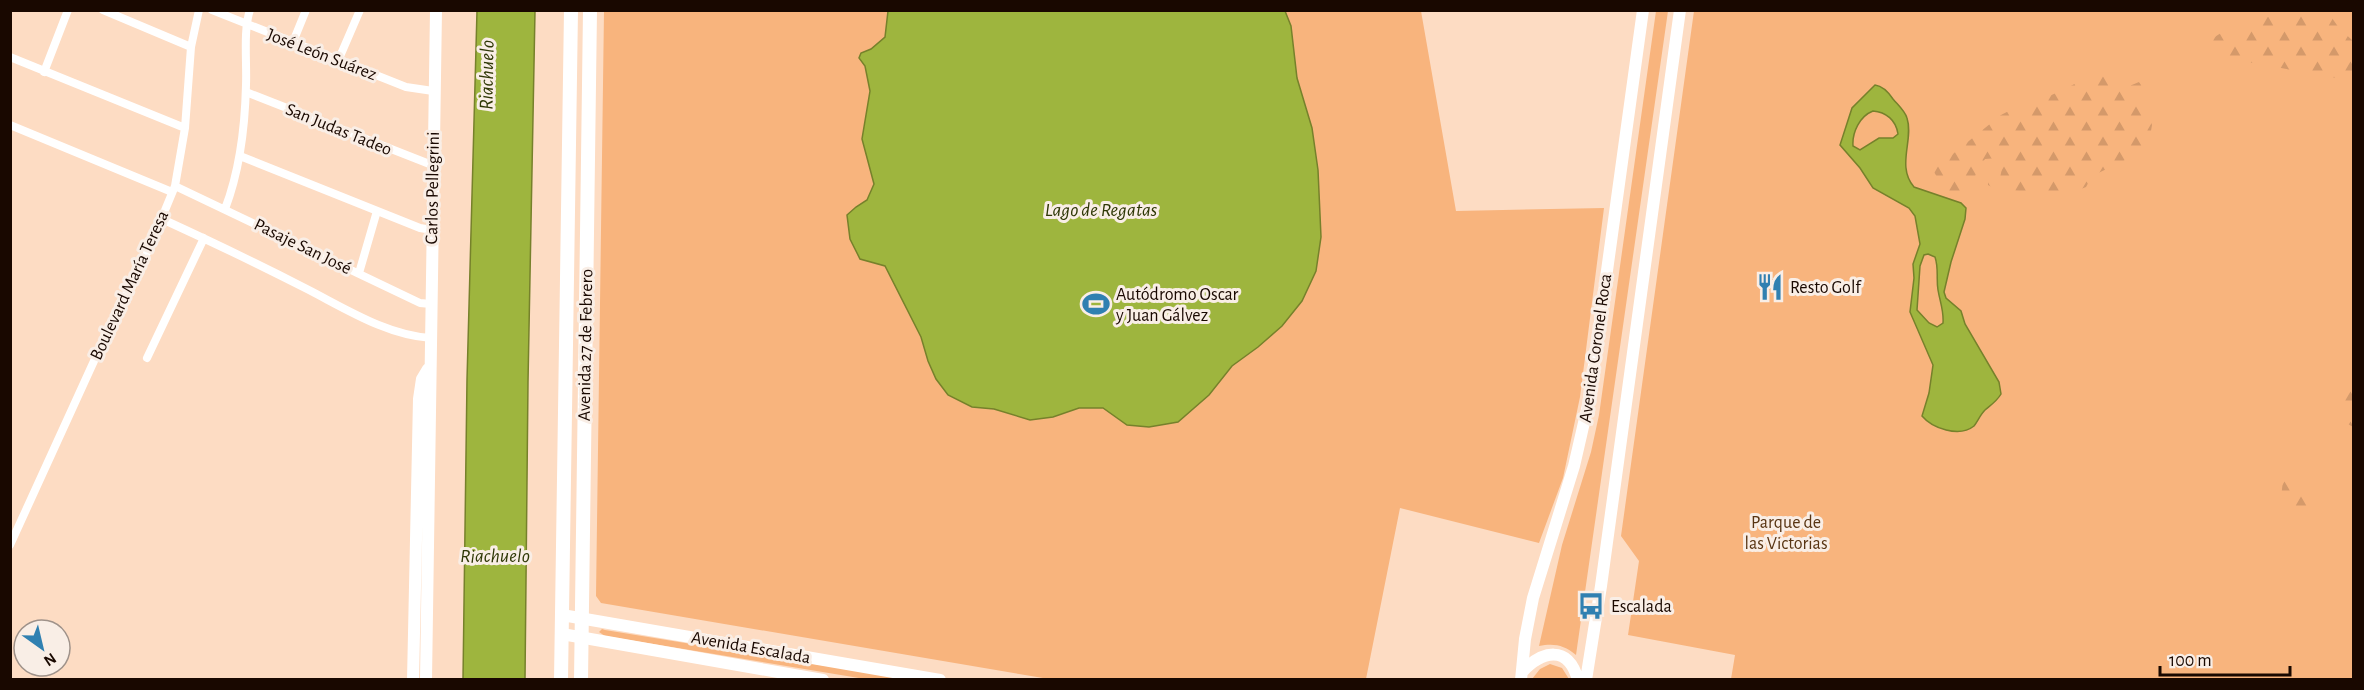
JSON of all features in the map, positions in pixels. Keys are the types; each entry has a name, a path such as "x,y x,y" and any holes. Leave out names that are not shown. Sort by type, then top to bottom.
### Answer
{"main road":[{"name":"Carlos Pellegrini","path":"426,680 436,10"},
{"name":"Avenida 27 de Febrero","path":"561,680 571,10"},
{"name":"Avenida 27 de Febrero","path":"580,680 590,10"},
{"name":"Avenida Coronel Roca","path":"1521,676 1533,598 1574,466 1587,412 1643,10"},
{"path":"1586,680 1680,10"},
{"name":"Carlos Pellegrini","path":"413,680 419,399 422,379 430,365"},
{"name":"Avenida Escalada","path":"562,615 940,680"},
{"name":"Avenida Escalada","path":"562,634 822,680"},
{"path":"1521,676 1542,657 1550,654 1559,655 1570,663 1578,680"}],"street":[{"path":"44,72 68,10"},
{"path":"103,10 191,48"},
{"name":"Boulevard María Teresa","path":"10,545 115,315 162,219 173,189 185,128 191,48 199,10"},
{"name":"José León Suárez","path":"212,10 406,87 433,91"},
{"path":"225,209 240,156 246,92 246,24 250,10"},
{"path":"293,42 306,10"},
{"path":"338,61 360,10"},
{"path":"10,57 185,128"},
{"name":"San Judas Tadeo","path":"246,92 432,165"},
{"name":"Pasaje San José","path":"10,124 225,209 420,303 431,304"},
{"path":"240,156 420,228 432,230"},
{"path":"359,273 377,211"},
{"path":"162,219 352,312 405,335 431,338"},
{"path":"147,358 204,238"}],"green space":[{"name":"Autódromo Oscar y Juan Gálvez","path":"604,11 1421,11 1456,211 1604,208 1580,397 1563,478 1539,543 1400,508 1366,679 1049,679 601,603 596,596"},
{"path":"1656,11 1668,11 1576,655 1559,646 1539,646 1562,545 1591,452 1599,415"},
{"name":"Parque de las Victorias","path":"1694,11 2353,11 2353,679 1731,679 1735,655 1628,635 1639,561 1621,536"},
{"path":"2285,11 2327,11 2339,28 2353,41 2353,81 2209,55 2205,43 2221,33"},
{"path":"2094,73 2110,79 2108,89 2127,87 2139,82 2144,87 2139,101 2145,104 2152,125 2148,148 2092,176 2086,187 2066,195 1996,189 1988,185 1988,178 2000,178 2003,163 1998,158 1985,159 1977,171 1967,199 1955,196 1943,186 1933,170 2001,115 2028,101 2045,98"},
{"path":"2353,380 2353,427 2348,424 2342,428 2339,421 2344,385"},
{"path":"2307,479 2314,496 2314,515 2301,523 2281,498 2283,480"},
{"path":"602,629 907,679 865,679 605,636 599,632"},
{"path":"1550,664 1562,668 1569,679 1532,679 1540,669"}],"water":[{"name":"Riachuelo","path":"477,11 535,11 525,679 463,679 467,380"},
{"name":"Lago de Regatas","path":"888,11 1285,11 1291,26 1297,78 1312,128 1318,170 1321,237 1316,271 1302,301 1282,326 1232,366 1209,395 1178,422 1149,427 1127,425 1103,408 1079,408 1053,417 1030,420 994,409 972,407 948,395 936,379 921,337 885,266 860,259 850,239 847,215 867,200 874,184 862,139 870,91 865,66 859,58 861,53 871,49 885,37"},
{"path":"1875,85 1885,90 1907,118 1909,135 1906,170 1914,187 1961,203 1966,208 1965,219 1944,292 1946,298 1961,311 1965,324 1999,382 2001,394 1968,430 1954,431 1939,428 1922,416 1929,393 1933,365 1910,312 1914,278 1913,264 1920,244 1915,216 1909,208 1873,188 1860,168 1840,145 1852,108","holes":["1873,111 1890,118 1898,134 1893,138 1879,138 1860,150 1853,146 1855,130 1864,117","1924,255 1935,257 1943,314 1943,323 1937,327 1929,323 1917,310 1920,266"]}],"place":[{"name":"Resto Golf","path":"1770,287"},
{"name":"Autódromo Oscar y Juan Gálvez","path":"1096,304"},
{"name":"Escalada","path":"1591,606"}]}
